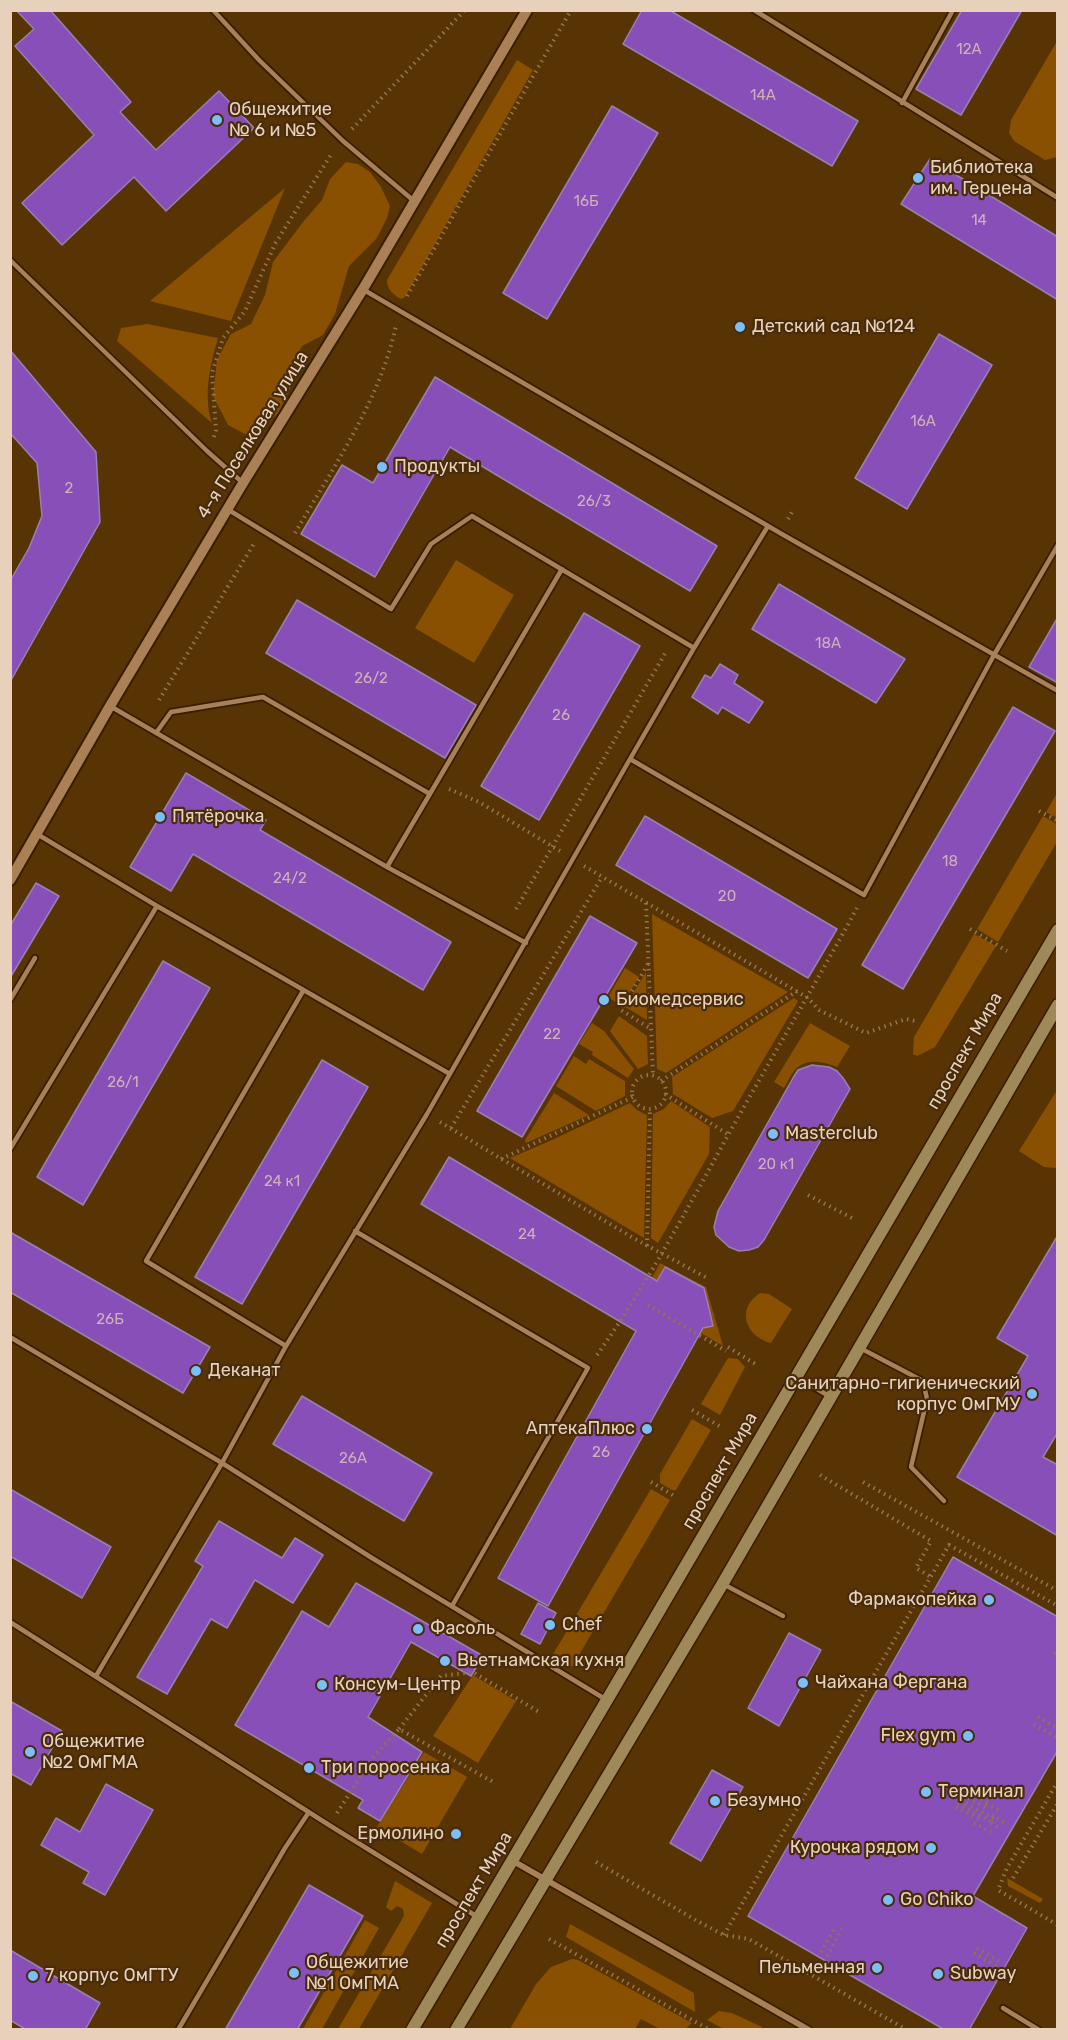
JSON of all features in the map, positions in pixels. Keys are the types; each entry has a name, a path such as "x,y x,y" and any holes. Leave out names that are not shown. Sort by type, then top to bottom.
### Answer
{"main road":[{"name":"проспект Мира","path":"412,2030 1058,930"},
{"path":"456,2030 723,1583 1058,1005"}],"street":[{"name":"4-я Поселковая улица","path":"10,880 227,509 363,289 527,10"},
{"path":"513,1861 809,2030"}],"lane":[{"path":"213,10 260,60 341,139 414,201"},
{"path":"754,10 1058,198"},
{"path":"902,103 953,10"},
{"path":"10,260 243,483"},
{"path":"363,289 768,526 1058,691"},
{"path":"227,509 391,609 431,544 472,516 694,648"},
{"path":"96,1676 222,1463 286,1346 427,1114 694,648 768,526"},
{"path":"630,759 864,895 994,655 1058,545"},
{"path":"387,867 562,569"},
{"path":"156,733 171,712 263,697 430,794"},
{"path":"110,706 387,867 526,943"},
{"path":"36,834 303,991 450,1074"},
{"path":"10,1149 157,906"},
{"path":"10,1000 35,958"},
{"path":"286,1346 146,1261 303,991"},
{"path":"355,1231 588,1368 452,1605"},
{"path":"10,1337 222,1463 372,1558 607,1700"},
{"path":"859,1348 923,1381 927,1399 911,1467 944,1502"},
{"path":"795,1376 832,1397"},
{"path":"723,1583 783,1616"},
{"path":"10,1622 329,1825 479,1917"},
{"path":"178,2030 285,1848 309,1812"},
{"path":"1003,2008 1039,2030"}],"path":[{"path":"207,451 216,430 212,373 223,338 245,311 275,244 341,139 465,10"},
{"path":"288,546 351,437 376,385 393,338 399,311 571,10"},
{"path":"143,726 262,532"},
{"path":"516,909 674,637"},
{"path":"437,784 479,802 559,851"},
{"path":"1039,811 1058,821"},
{"path":"572,859 797,991 808,998 819,1010 866,1033 906,1019 915,1021"},
{"path":"451,1128 602,877"},
{"path":"588,1368 663,1254 864,895"},
{"path":"646,903 654,1076"},
{"path":"970,928 1007,951"},
{"path":"649,963 621,1011 651,1029"},
{"path":"662,1081 797,991"},
{"path":"646,1075 654,1076 662,1081 665,1095 660,1104 651,1108 638,1105 633,1097 633,1086 638,1079 646,1075"},
{"path":"665,1095 729,1135"},
{"path":"501,1159 633,1097"},
{"path":"647,1246 651,1108"},
{"path":"427,1114 647,1246 709,1279"},
{"path":"808,1195 852,1218"},
{"path":"648,1305 757,1365"},
{"path":"692,1410 721,1427"},
{"path":"820,1475 931,1541 916,1568 931,1577"},
{"path":"651,1482 676,1497"},
{"path":"863,1482 1058,1591"},
{"path":"724,1935 949,1545 1058,1606"},
{"path":"1054,1654 1058,1648"},
{"path":"329,1825 374,1756 399,1729 441,1676 473,1672 539,1712"},
{"path":"1038,1717 1058,1729"},
{"path":"1034,1724 1058,1738"},
{"path":"399,1729 495,1783"},
{"path":"1058,1781 1007,1868 998,1890 1058,1925"},
{"path":"965,1790 1001,1829"},
{"path":"959,1801 1005,1822"},
{"path":"959,1801 983,1810 1002,1812"},
{"path":"959,1801 995,1822"},
{"path":"1013,1878 1058,1803"},
{"path":"975,1806 995,1822"},
{"path":"972,1812 995,1822"},
{"path":"974,1823 991,1832"},
{"path":"596,1862 724,1935 749,1940 907,2030"},
{"path":"821,1952 836,1926"},
{"path":"827,1956 842,1929"},
{"path":"549,1938 710,2030"},
{"path":"974,1953 1001,1965 977,1948"},
{"path":"695,2027 698,2023"}],"shaded area":[{"path":"1057,41 1057,157 1045,160 1014,141 1009,133 1011,120"},
{"path":"517,60 533,70 405,297 401,299 395,296 387,280"},
{"path":"346,162 358,164 370,172 381,187 390,206 387,218 377,238 349,266 335,314 323,335 302,346 297,356 291,386 279,412 256,435 245,434 228,425 213,396 217,360 231,334 251,324 265,295 273,262 322,200 330,179"},
{"path":"285,188 231,321 150,301"},
{"path":"147,324 218,338 210,370 208,391 212,423 117,341 121,328"},
{"path":"456,560 514,595 474,663 415,628"},
{"path":"1057,793 1057,818 1046,812"},
{"path":"1043,816 1057,824 1057,842 998,942 977,929"},
{"path":"652,914 788,992 666,1073 657,1069"},
{"path":"974,934 996,946 935,1047 917,1056 913,1054 914,1037"},
{"path":"625,968 639,977 621,1006 608,997"},
{"path":"646,972 647,1020 625,1007"},
{"path":"794,998 798,1001 733,1111 712,1118 673,1094 672,1077"},
{"path":"619,1016 647,1036 648,1064 638,1069 610,1031"},
{"path":"592,1023 604,1031 634,1069 628,1078 579,1044"},
{"path":"810,1023 850,1046 837,1067 807,1062 794,1071 784,1088 774,1082"},
{"path":"574,1056 586,1064 589,1059 625,1081 625,1096 596,1111 556,1086"},
{"path":"1057,1090 1057,1168 1044,1167 1019,1151"},
{"path":"554,1093 589,1115 526,1143 525,1140"},
{"path":"671,1101 710,1127 709,1154 658,1243 651,1238 653,1114 664,1109"},
{"path":"630,1103 647,1115 644,1238 510,1158"},
{"path":"660,1263 706,1287 723,1346 641,1298"},
{"path":"760,1293 769,1294 792,1309 771,1343 755,1335 747,1322 748,1307 752,1299"},
{"path":"728,1358 738,1359 745,1367 720,1415 701,1404"},
{"path":"692,1419 711,1430 676,1490 672,1490 660,1483 660,1474"},
{"path":"651,1489 670,1500 572,1667 552,1656"},
{"path":"473,1675 516,1701 478,1763 433,1736"},
{"path":"424,1752 467,1777 422,1854 377,1827"},
{"path":"1007,1878 1043,1899 1040,1903 1008,1886"},
{"path":"395,1881 432,1903 359,2029 338,2029 404,1916 403,1909 397,1906 391,1911 386,1907"},
{"path":"365,1920 379,1928 322,2029 303,2029"},
{"path":"570,1924 694,1993 695,2012 566,1937"},
{"path":"572,1959 578,1960 692,2023 684,2030 660,2029 641,2019 635,2029 510,2029 536,1984 551,1967"},
{"path":"719,2011 732,2013 762,2029 724,2029 707,2020"}],"building":[{"name":"Общежитие № 6 и №5","path":"16,10 50,10 131,102 120,112 156,150 219,91 254,128 166,211 134,177 62,245 22,203 94,135 15,46 34,29"},
{"path":"642,10 669,10 858,121 832,166 623,44"},
{"path":"962,10 1022,10 961,115 916,89"},
{"path":"612,106 658,133 547,319 503,293"},
{"path":"930,159 1058,237 1058,300 901,204"},
{"path":"939,334 992,365 907,509 855,478"},
{"path":"10,350 96,452 100,522 10,682 10,581 29,548 42,516 37,463 10,433"},
{"path":"435,377 717,546 690,591 450,447 375,577 301,534 342,465 373,483"},
{"path":"779,584 905,659 876,703 752,629"},
{"path":"297,600 476,705 445,758 266,653"},
{"path":"584,613 640,646 539,820 481,786"},
{"path":"1058,617 1058,683 1029,667"},
{"path":"720,664 738,675 734,683 763,702 749,723 722,707 718,714 692,697 705,675 711,678"},
{"path":"1013,707 1055,731 903,989 862,965"},
{"path":"186,773 266,820 260,830 451,942 423,990 193,854 171,891 130,867"},
{"path":"645,816 837,929 808,978 616,865"},
{"path":"36,883 59,896 10,978 10,926"},
{"path":"590,916 637,943 522,1137 477,1111"},
{"path":"163,961 210,988 83,1205 37,1177"},
{"path":"322,1060 368,1087 242,1304 195,1277"},
{"path":"812,1065 829,1067 837,1071 850,1089 764,1240 758,1247 749,1250 739,1251 729,1247 716,1235 714,1227 718,1211 798,1070"},
{"path":"449,1157 657,1281 665,1267 704,1288 713,1326 703,1328 548,1606 498,1578 636,1331 421,1204"},
{"path":"10,1232 210,1347 183,1393 10,1292"},
{"name":"Санитарно-гигиенический корпус ОмГМУ","path":"1058,1235 1058,1432 1043,1457 1058,1465 1058,1536 957,1477 1028,1356 997,1338"},
{"path":"302,1396 432,1473 404,1521 273,1444"},
{"path":"10,1489 111,1547 82,1598 10,1556"},
{"path":"219,1521 282,1558 295,1538 323,1555 293,1603 255,1580 227,1628 211,1619 167,1694 137,1677 203,1566 195,1561"},
{"name":"Терминал","path":"953,1557 1058,1617 1058,1750 973,1896 1027,1928 969,2030 945,2030 748,1916"},
{"name":"Консум-Центр","path":"356,1583 483,1656 471,1676 411,1642 368,1717 422,1752 380,1821 358,1808 363,1800 235,1725 302,1611 329,1627"},
{"path":"538,1603 556,1613 540,1644 521,1634"},
{"path":"789,1633 821,1650 779,1726 748,1708"},
{"name":"Общежитие №2 ОмГМА","path":"10,1701 62,1731 31,1785 10,1773"},
{"path":"712,1770 743,1787 701,1861 670,1843"},
{"path":"106,1784 153,1810 105,1895 83,1883 89,1872 41,1845 56,1818 80,1832"},
{"name":"Общежитие №1 ОмГМА","path":"309,1885 363,1916 297,2030 225,2030"},
{"name":"7 корпус ОмГТУ","path":"10,1950 100,2003 85,2030 27,2030 10,2020"}],"place":[{"name":"Общежитие № 6 и №5","path":"217,120"},
{"name":"Библиотека им. Герцена","path":"918,178"},
{"name":"Детский сад №124","path":"740,327"},
{"name":"Продукты","path":"382,467"},
{"name":"Пятёрочка","path":"160,817"},
{"name":"Биомедсервис","path":"604,1000"},
{"name":"Masterclub","path":"773,1134"},
{"name":"Деканат","path":"196,1371"},
{"name":"Санитарно-гигиенический корпус ОмГМУ","path":"1032,1394"},
{"name":"АптекаПлюс","path":"647,1429"},
{"name":"Фармакопейка","path":"989,1600"},
{"name":"Chef","path":"550,1625"},
{"name":"Фасоль","path":"418,1629"},
{"name":"Вьетнамская кухня","path":"445,1661"},
{"name":"Чайхана Фергана","path":"803,1683"},
{"name":"Консум-Центр","path":"322,1685"},
{"name":"Flex gym","path":"968,1736"},
{"name":"Общежитие №2 ОмГМА","path":"30,1752"},
{"name":"Три поросенка","path":"309,1768"},
{"name":"Терминал","path":"926,1792"},
{"name":"Безумно","path":"715,1801"},
{"name":"Ермолино","path":"456,1834"},
{"name":"Курочка рядом","path":"931,1848"},
{"name":"Go Chiko","path":"888,1900"},
{"name":"Пельменная","path":"877,1968"},
{"name":"Общежитие №1 ОмГМА","path":"294,1973"},
{"name":"Subway","path":"938,1974"},
{"name":"7 корпус ОмГТУ","path":"33,1976"}]}
